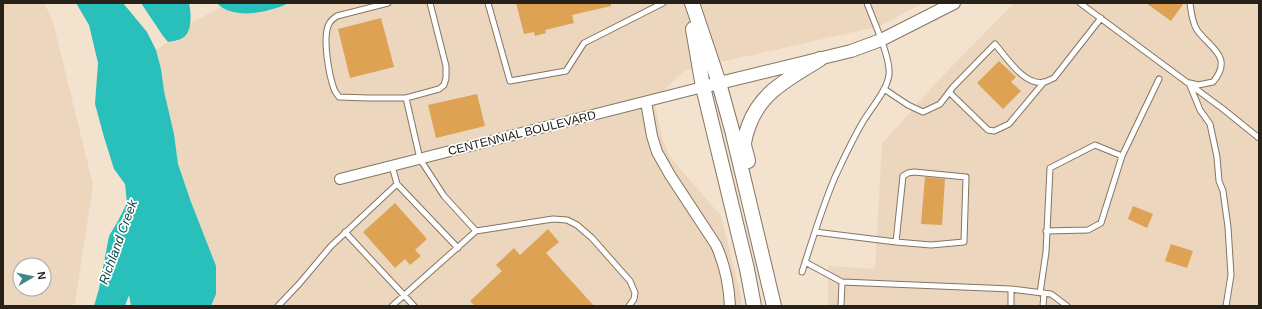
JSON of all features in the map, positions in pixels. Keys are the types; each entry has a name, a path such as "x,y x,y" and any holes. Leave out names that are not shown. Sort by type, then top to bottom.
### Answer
{"main road":[{"path":"690,3 719,83 775,306"},
{"path":"690,3 703,87 747,269 754,306"},
{"path":"775,306 773,262 744,144 752,117 765,97 775,88 820,59"}],"street":[{"name":"CENTENNIAL BOULEVARD","path":"340,179 850,51 881,40 954,3"},
{"path":"646,102 652,136 657,152 670,175 716,245 722,257 726,271 730,306"}],"lane":[{"path":"388,3 337,16 332,19 329,24 326,32 326,47 334,90 339,97 406,98 439,89 444,85 446,78 446,66 430,3"},
{"path":"488,3 510,81 566,71 584,43 663,3"},
{"path":"802,272 814,232 835,178 863,121 887,84 888,64 867,3"},
{"path":"1080,3 1223,108 1259,138"},
{"path":"1189,83 1198,85 1213,82 1220,71 1222,62 1219,53 1196,29 1193,22 1190,3"},
{"path":"884,89 908,105 923,112 940,104 949,92 995,44 1022,75 1032,81 1044,82 1054,78 1101,18"},
{"path":"1046,231 1088,230 1101,223 1122,156 1159,79"},
{"path":"949,92 988,130 994,131 1009,124 1044,82"},
{"path":"1189,83 1200,110 1210,124 1217,157 1219,181 1223,191 1228,227 1231,274 1226,306"},
{"path":"406,98 420,159 444,196 476,231"},
{"path":"1042,306 1050,168 1095,145 1122,156"},
{"path":"392,166 397,184 458,248"},
{"path":"814,232 896,242 931,245 964,242 966,177 914,172 903,176 896,242"},
{"path":"278,306 331,246 397,184"},
{"path":"392,306 476,231 553,219 567,220 577,225 592,238 630,281 635,293 634,299 629,306"},
{"path":"345,232 414,306"},
{"path":"805,262 842,282 1011,289 1051,294 1067,306"},
{"path":"842,282 842,306"},
{"path":"1011,289 1011,306"}],"shaded area":[{"path":"3,3 44,3 53,22 93,185 75,303 70,306 3,306"},
{"path":"289,3 923,3 880,26 685,70 663,91 653,94 662,138 670,157 721,216 741,296 741,306 211,306 216,294 191,202 178,164 174,134 156,50 168,42 177,41 186,35 190,24 221,7 228,11 240,13 259,13 272,10"},
{"path":"1014,3 1259,3 1259,306 828,306 828,266 875,269 882,144 933,86"}],"water":[{"name":"Richland Creek","path":"76,3 123,3 147,32 156,50 174,134 178,164 216,266 216,294 211,306 131,306 129,295 125,306 94,306 99,289 109,236 127,203 125,184 114,169 95,104 98,63 89,25"},
{"path":"141,3 189,3 191,15 188,32 180,39 168,42"},
{"path":"217,3 289,3 262,12 242,13 224,9"}],"building":[{"path":"516,3 611,3 611,6 572,15 574,23 545,30 546,33 535,36 534,32 524,34"},
{"path":"1146,3 1184,3 1171,21"},
{"path":"381,18 394,67 350,78 338,29"},
{"path":"999,61 1016,77 1011,82 1021,91 1003,109 977,83"},
{"path":"477,94 485,126 436,138 428,105"},
{"path":"925,177 945,179 942,225 921,224"},
{"path":"395,203 427,239 415,250 421,256 410,265 405,259 395,268 363,232"},
{"path":"1133,206 1153,214 1147,228 1128,219"},
{"path":"548,229 559,242 546,253 594,306 475,306 470,301 502,271 496,265 514,248 520,255"},
{"path":"1171,244 1193,251 1187,268 1165,261"}]}
